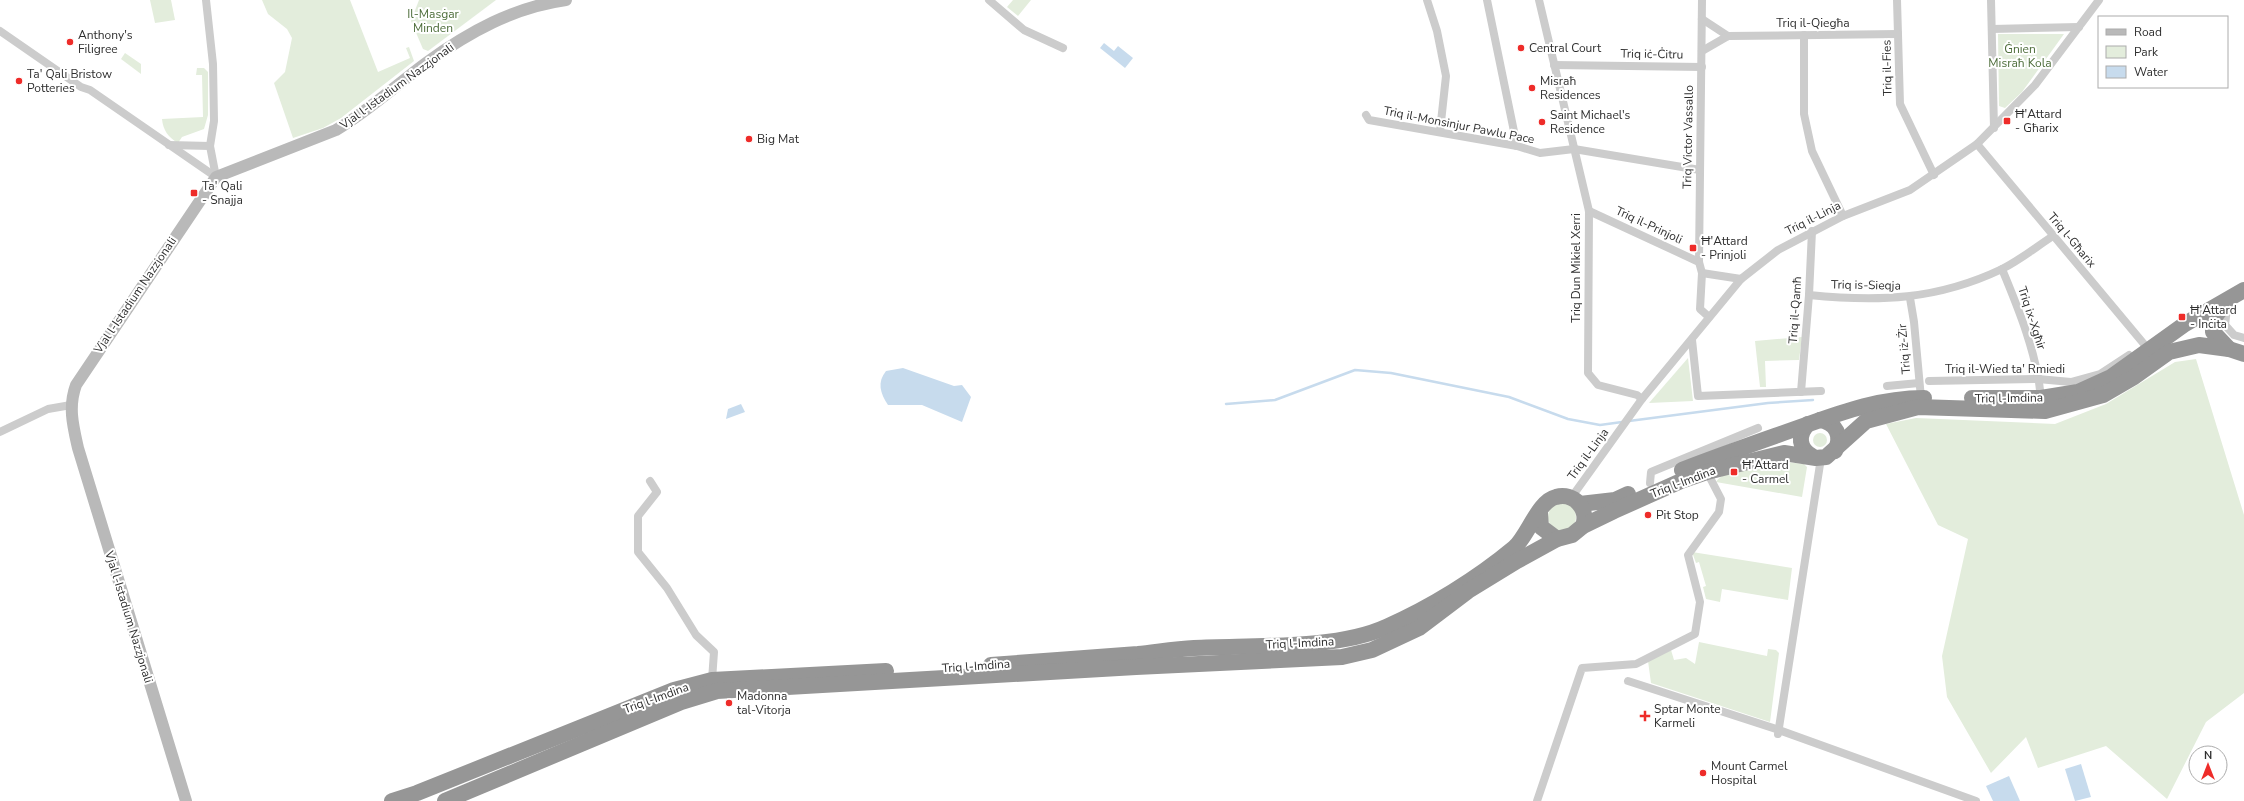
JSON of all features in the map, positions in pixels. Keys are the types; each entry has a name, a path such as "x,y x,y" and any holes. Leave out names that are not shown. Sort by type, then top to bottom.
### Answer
{"highway":[{"name":"Triq l-Imdina","path":"392,801 417,793 674,690 712,680 952,668 1192,648 1333,641 1365,636 1387,627 1455,590 1516,547 1548,501 1555,497 1576,501 1615,500 1732,444 1814,422 1859,406 1890,400 1920,391 2041,398 2078,392 2111,377 2147,348 2244,290"},
{"path":"2237,351 2213,332 2212,322 2216,313 2244,290"},
{"name":"Triq l-Imdina","path":"445,801 681,702 717,692 1136,667 1342,657 1372,650 1419,628 1468,591 1557,539 1572,536 1583,526 1681,481 1707,472 1784,453 1816,457 1835,450 1866,422 1918,407 2045,411 2103,395 2134,377 2169,352 2199,345 2237,351"},
{"path":"1816,457 1804,450 1801,442 1802,432 1814,422 1831,424 1836,428 1839,439 1835,450"},
{"path":"1576,501 1586,519 1583,526"},
{"path":"1540,513 1541,527 1557,539"}],"main road":[{"name":"Vjal l-Istadium Nazzjonali","path":"186,801 78,448 71,418 71,405 76,385 216,177 336,130 354,120 425,64 477,29 518,11 566,0"}],"street":[{"path":"206,0 213,71 214,121 210,146 216,177"},
{"path":"989,0 1024,30 1063,48"},
{"path":"1427,0 1437,31 1446,76 1440,131"},
{"path":"1487,0 1517,146"},
{"name":"Triq Dun Mikiel Xerri","path":"1539,0 1589,211 1588,373 1598,385 1637,395 1642,399"},
{"name":"Triq Victor Vassallo","path":"1702,0 1699,262 1702,273 1700,309 1709,317"},
{"name":"Triq il-Fies","path":"1897,0 1900,104 1934,175"},
{"path":"1991,0 1994,128"},
{"name":"Triq il-Linja","path":"1576,501 1642,399 1741,279 1778,250 1843,216 1910,190 1934,175 1977,144 2035,85 2099,0"},
{"path":"1702,19 1728,36"},
{"path":"1992,29 2079,27"},
{"path":"0,31 81,87 90,90 216,177"},
{"name":"Triq il-Qiegħa","path":"1702,51 1728,36 1898,34"},
{"path":"1804,36 1804,114 1812,151 1843,216"},
{"name":"Triq iċ-Ċitru","path":"1554,65 1702,67"},
{"name":"Triq il-Monsinjur Pawlu Pace","path":"1366,115 1369,120 1440,131 1517,146 1540,153 1574,150 1700,170"},
{"name":"Triq l-Għarix","path":"1977,144 2147,348"},
{"path":"169,145 210,146"},
{"name":"Triq il-Prinjoli","path":"1589,211 1699,262"},
{"name":"Triq il-Qamħ","path":"1801,392 1809,295 1812,231"},
{"name":"Triq is-Sieqja","path":"1809,295 1856,299 1910,298 1956,288 2002,268 2053,236"},
{"name":"Triq ix-Xgħir","path":"2002,268 2022,317 2038,379 2041,398"},
{"path":"1702,273 1741,279"},
{"name":"Triq iż-Żir","path":"1910,298 1914,322 1920,391"},
{"path":"2229,303 2225,314 2225,325 2234,335 2244,338"},
{"path":"1692,340 1698,396 1821,391"},
{"name":"Triq il-Wied ta' Rmiedi","path":"1929,381 2038,379 2071,382 2100,374 2147,348"},
{"path":"1887,386 1920,391"},
{"path":"0,432 48,408 71,405"},
{"path":"1732,444 1758,428"},
{"path":"1778,733 1816,457"},
{"path":"1536,801 1582,668 1636,664 1695,634 1700,602 1688,555 1719,512 1721,499 1707,472"},
{"path":"650,481 658,492 638,516 638,552 667,588 696,635 714,652 712,680"},
{"path":"1628,681 1976,801"}],"green space":[{"path":"150,0 171,0 175,20 155,23"},
{"path":"262,0 350,0 378,72 410,58 406,48 409,47 414,61 341,118 323,128 293,138 274,83 285,72 292,38 287,29 268,14"},
{"name":"Il-Masġar Minden","path":"419,0 496,0 428,51 423,49 411,21"},
{"path":"1013,0 1031,0 1018,16 1007,7"},
{"name":"Ġnien Misraħ Kola","path":"1998,34 2064,34 2022,92 2005,108 1999,106"},
{"path":"125,53 141,64 141,74 121,59"},
{"path":"197,68 204,68 208,72 208,115 204,129 182,137 178,143 167,133 162,119 203,117 202,75 196,75"},
{"path":"1802,337 1799,360 1765,361 1766,387 1760,387 1755,341"},
{"path":"1688,358 1693,401 1649,403"},
{"path":"2196,359 2244,515 2244,693 2206,722 2194,745 2188,745 2188,758 2167,799 2106,746 2038,768 2026,737 1991,773 1947,697 1942,656 1968,539 1938,525 1886,424 1916,418 2055,424 2106,404 2175,362"},
{"path":"1817,433 1823,433 1827,437 1827,443 1823,447 1817,447 1813,443 1813,437"},
{"path":"1786,462 1804,464 1807,467 1802,497 1716,482 1721,477 1738,469"},
{"path":"1562,503 1572,507 1576,517 1572,527 1562,531 1552,527 1548,517 1552,507"},
{"path":"1692,552 1792,568 1788,600 1722,589 1720,602 1706,599 1703,587 1706,586 1699,562 1696,563"},
{"path":"1699,642 1767,656 1768,649 1776,650 1779,653 1770,722 1651,683 1648,661 1671,650 1674,660 1686,658 1695,664"}],"water":[{"path":"1104,43 1114,51 1118,46 1133,58 1125,68 1100,48"},
{"path":"903,368 954,386 962,385 971,397 962,422 922,405 888,405 881,392 881,379 886,371"},
{"path":"741,404 745,412 726,419 728,409"},
{"path":"2081,764 2091,797 2075,801 2065,769"},
{"path":"2009,776 2020,801 1993,801 1986,786"}],"waterway":[{"path":"1226,404 1275,400 1355,370 1391,373 1509,397 1568,419 1600,425 1622,422"},
{"path":"1629,421 1768,403 1813,400"}],"place":[{"name":"Anthony's Filigree","path":"70,42"},
{"name":"Central Court","path":"1521,48"},
{"name":"Ta' Qali Bristow Potteries","path":"19,81"},
{"name":"Misraħ Residences","path":"1532,88"},
{"name":"Ħ'Attard - Għarix","path":"2007,121"},
{"name":"Saint Michael's Residence","path":"1542,122"},
{"name":"Big Mat","path":"749,139"},
{"name":"Ta' Qali - Snajja","path":"194,193"},
{"name":"Ħ'Attard - Prinjoli","path":"1693,248"},
{"name":"Ħ'Attard - Inċita","path":"2182,317"},
{"name":"Ħ'Attard - Carmel","path":"1734,472"},
{"name":"Pit Stop","path":"1648,515"},
{"name":"Madonna tal-Vitorja","path":"729,703"},
{"name":"Sptar Monte Karmeli","path":"1645,716"},
{"name":"Mount Carmel Hospital","path":"1703,773"}]}
